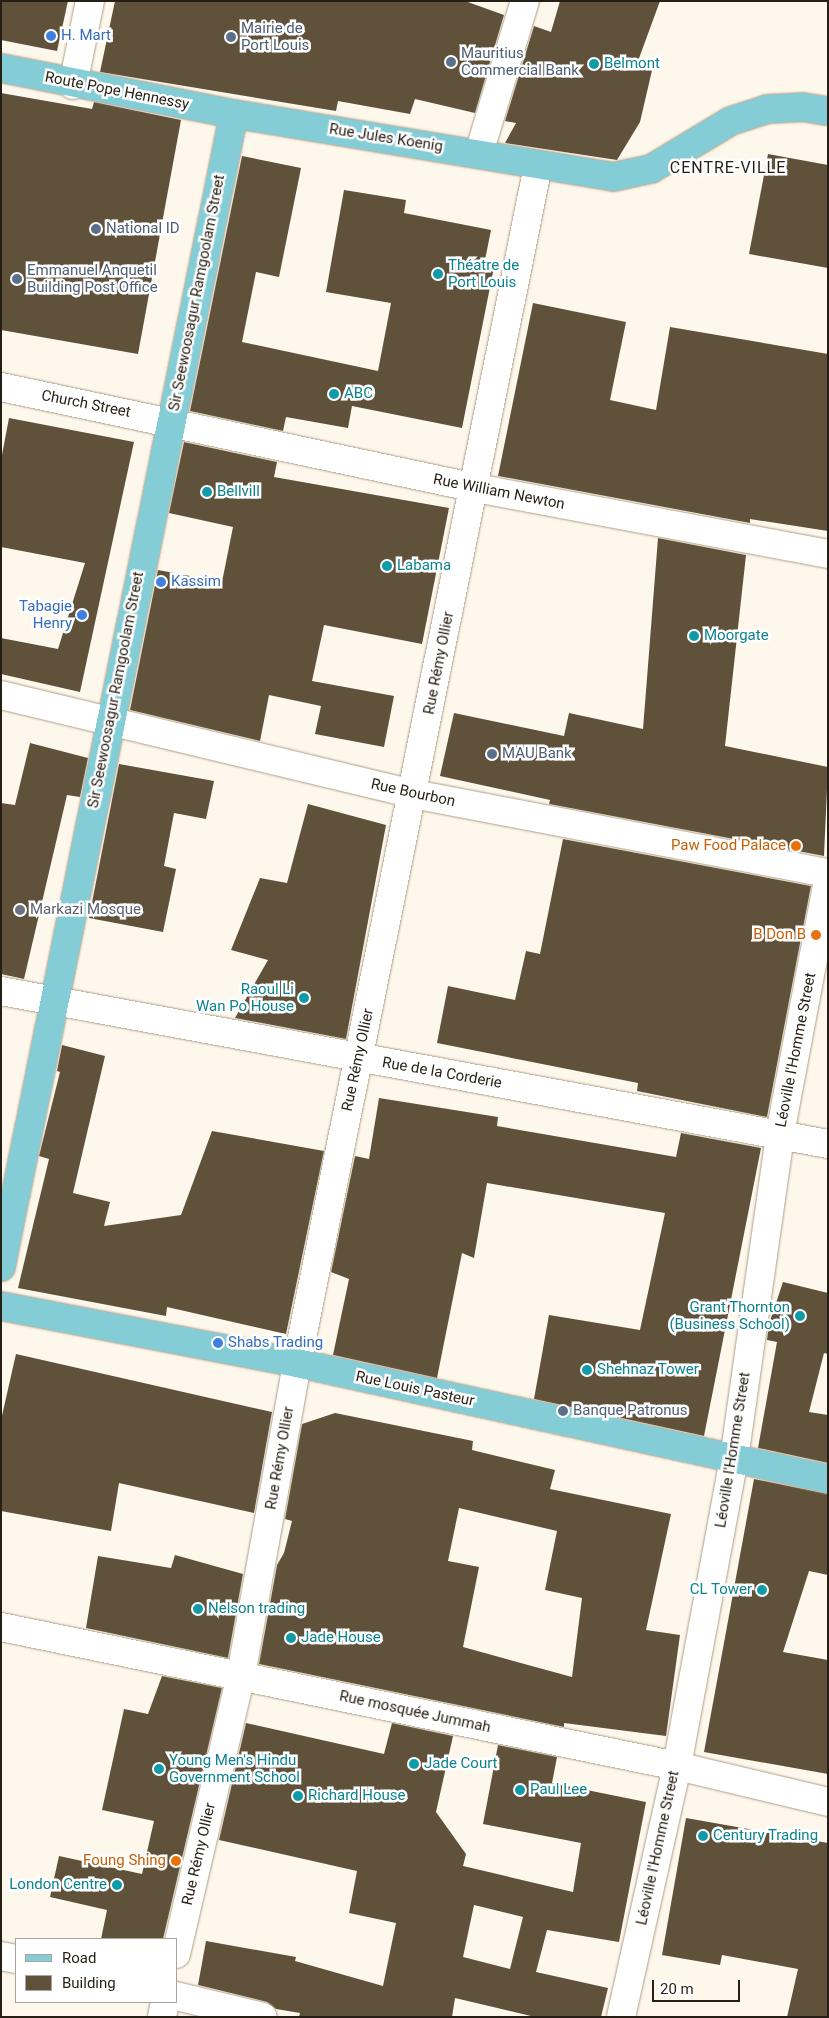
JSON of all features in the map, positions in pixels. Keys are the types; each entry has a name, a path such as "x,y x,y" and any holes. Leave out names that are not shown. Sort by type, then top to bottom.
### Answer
{"main road":[{"name":"Route Pope Hennessy","path":"1,68 73,85 234,114"},
{"name":"Rue Jules Koenig","path":"234,114 479,153 538,166 613,177 651,169 731,121 767,109 802,106 828,111"},
{"name":"Sir Seewoosagur Ramgoolam Street","path":"1,1267 56,1002 109,722 234,114"},
{"name":"Rue Louis Pasteur","path":"1,1306 297,1363 828,1480"}],"street":[{"path":"73,85 90,1"},
{"path":"479,153 526,1"},
{"name":"Rue Rémy Ollier","path":"178,1945 241,1675 297,1363 476,488 538,166"},
{"name":"Church Street","path":"1,386 171,421"},
{"name":"Rue William Newton","path":"171,421 476,488 828,554"},
{"name":"Rue Bourbon","path":"1,696 413,794 828,873"},
{"name":"Léoville l'Homme Street","path":"621,2017 676,1766 734,1460 780,1134 828,880"},
{"name":"Rue de la Corderie","path":"1,991 828,1144"},
{"name":"Rue mosquée Jummah","path":"1,1626 676,1766 828,1802"},
{"path":"1,1956 15,1959"},
{"path":"178,1996 263,2017"},
{"path":"162,2017 165,2003"}],"building":[{"path":"1,1 68,1 57,51 1,40"},
{"name":"Mairie de Port Louis","path":"115,1 465,1 504,15 475,113 415,99 410,114 338,101 336,111 100,72"},
{"path":"560,1 660,1 638,61 653,66 640,122 617,160 505,143 516,123 505,121 534,26 551,32"},
{"path":"1,93 92,109 94,102 181,120 138,354 1,330"},
{"path":"768,154 828,165 828,268 749,254"},
{"path":"242,156 301,168 279,277 256,272 242,342 378,371 391,303 326,292 344,190 406,200 404,213 491,230 485,260 495,262 462,428 352,406 348,428 286,417 283,431 190,411"},
{"path":"533,303 626,322 610,400 656,410 670,327 828,354 828,531 750,519 750,523 498,476"},
{"path":"9,418 134,442 80,692 1,674 1,638 58,649 85,563 1,547 1,460"},
{"path":"184,442 277,462 274,477 449,508 422,644 324,625 312,681 394,696 384,747 315,734 321,706 269,695 260,741 130,710 158,570 222,582 233,527 169,513"},
{"path":"658,538 746,555 725,746 828,767 824,856 549,804 550,800 440,776 454,713 564,736 569,713 643,729"},
{"path":"30,743 88,758 80,797 67,795 24,979 1,974 1,803 15,805"},
{"path":"119,764 214,781 206,819 174,813 164,866 176,869 163,932 89,918"},
{"path":"308,804 386,825 346,1039 235,1018 268,960 231,950 260,878 287,883"},
{"path":"563,839 811,886 767,1117 637,1091 638,1083 437,1043 448,986 515,1000 526,951 540,954"},
{"path":"62,1045 105,1056 73,1193 110,1202 104,1226 181,1215 212,1131 324,1151 286,1334 167,1307 166,1316 18,1288 49,1159 39,1156 60,1072 57,1071"},
{"path":"379,1098 498,1117 497,1126 676,1157 681,1133 761,1148 704,1436 534,1399 549,1315 640,1330 665,1213 487,1183 474,1258 462,1253 437,1378 333,1355 349,1279 331,1272 355,1156 369,1159"},
{"path":"783,1282 828,1293 828,1354 824,1353 809,1412 828,1415 828,1463 758,1448 777,1342 767,1340 769,1324"},
{"path":"16,1354 272,1412 254,1513 119,1483 111,1531 1,1511 1,1420"},
{"path":"335,1413 473,1441 472,1450 555,1470 550,1489 671,1514 646,1630 680,1635 666,1736 564,1723 564,1727 259,1664 277,1565 284,1553 292,1521 285,1519 302,1424","holes":["459,1508 557,1531 545,1590 582,1598 572,1677 463,1647 479,1567 448,1561"]},
{"path":"754,1479 828,1494 828,1575 809,1571 783,1652 828,1660 828,1774 704,1752"},
{"path":"175,1555 243,1574 228,1658 86,1628 98,1556 171,1568"},
{"path":"162,1676 222,1688 163,1938 101,1938 107,1910 50,1897 59,1856 142,1874 154,1821 102,1810 124,1709 148,1714"},
{"path":"246,1723 384,1754 392,1723 453,1736 436,1812 466,1854 463,1866 573,1892 581,1843 483,1824 498,1745 557,1757 552,1783 646,1802 619,1942 547,1930 536,1972 608,1988 601,2017 535,2017 455,1998 452,2017 299,2017 300,2013 276,2009 267,2002 198,1985 206,1941 296,1957 295,1961 383,1986 396,1923 349,1913 357,1871 219,1840","holes":["474,1905 523,1917 510,1969 463,1957"]},
{"path":"686,1818 828,1843 828,2017 787,2017 798,1969 722,1955 720,1965 662,1955"}],"place":[{"name":"H. Mart","path":"51,36"},
{"name":"Mairie de Port Louis","path":"231,37"},
{"name":"Mauritius Commercial Bank","path":"451,62"},
{"name":"Belmont","path":"594,64"},
{"name":"National ID","path":"96,229"},
{"name":"Théatre de Port Louis","path":"438,274"},
{"name":"Emmanuel Anquetil Building Post Office","path":"17,279"},
{"name":"ABC","path":"334,394"},
{"name":"Bellvill","path":"207,492"},
{"name":"Labama","path":"387,566"},
{"name":"Kassim","path":"161,582"},
{"name":"Tabagie Henry","path":"82,615"},
{"name":"Moorgate","path":"694,636"},
{"name":"MAU Bank","path":"492,754"},
{"name":"Paw Food Palace","path":"796,846"},
{"name":"Markazi Mosque","path":"20,910"},
{"name":"B Don B","path":"816,935"},
{"name":"Raoul Li Wan Po House","path":"304,998"},
{"name":"Grant Thornton (Business School)","path":"800,1316"},
{"name":"Shabs Trading","path":"218,1343"},
{"name":"Shehnaz Tower","path":"587,1370"},
{"name":"Banque Patronus","path":"563,1411"},
{"name":"CL Tower","path":"762,1590"},
{"name":"Nelson trading","path":"198,1609"},
{"name":"Jade House","path":"291,1638"},
{"name":"Jade Court","path":"414,1764"},
{"name":"Young Men's Hindu Government School","path":"159,1769"},
{"name":"Paul Lee","path":"520,1790"},
{"name":"Richard House","path":"298,1796"},
{"name":"Century Trading","path":"703,1836"},
{"name":"Foung Shing","path":"176,1861"},
{"name":"London Centre","path":"117,1885"}],"district":[{"name":"CENTRE-VILLE","path":"728,168"}]}
